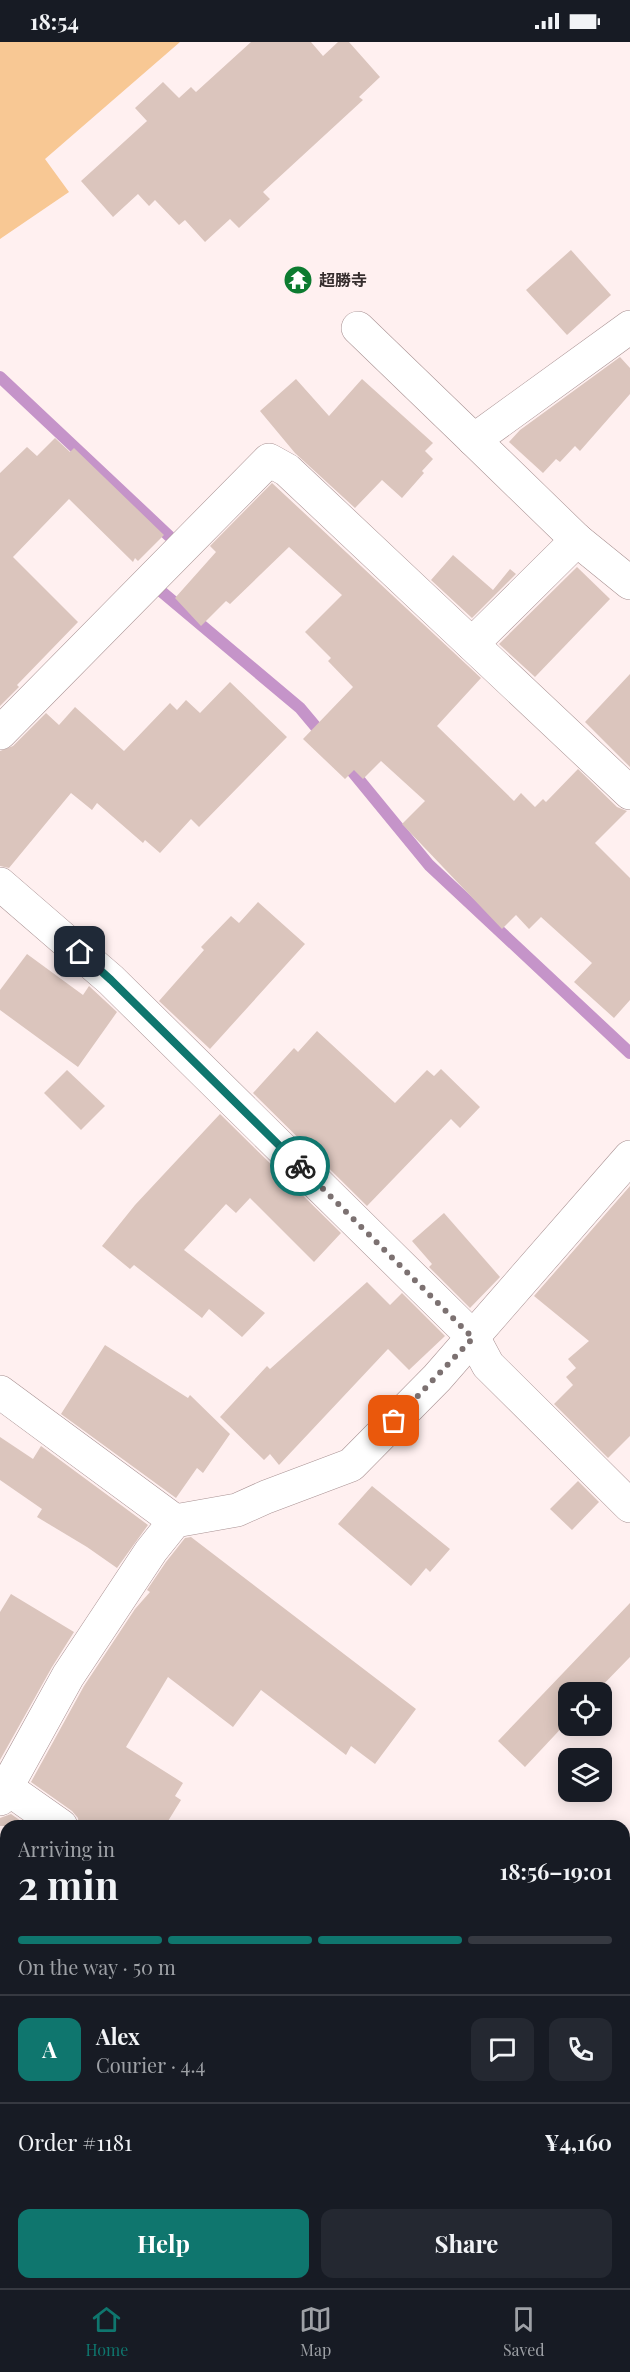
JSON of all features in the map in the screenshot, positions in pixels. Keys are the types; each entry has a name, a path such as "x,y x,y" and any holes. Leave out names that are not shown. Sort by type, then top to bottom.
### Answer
{"street":[{"path":"474,440 630,327"},
{"path":"358,328 577,540 630,583"},
{"path":"0,733 270,460 286,470 630,792"},
{"path":"472,644 577,540"},
{"path":"0,884 111,980 473,1338 488,1365 630,1506"},
{"path":"51,1820 2,1790 68,1676 151,1551 175,1521 237,1510 351,1465 438,1378 630,1157"},
{"path":"0,1392 175,1521"}],"shaded area":[{"path":"0,42 180,42 45,159 69,192 0,239"}],"building":[{"path":"251,42 311,42 323,56 338,42 349,42 380,77 359,97 363,100 263,192 270,199 239,228 230,219 205,242 185,220 179,225 155,200 149,206 138,194 113,217 81,181 147,121 135,108 163,82 179,98 191,87 196,92"},
{"path":"571,250 611,295 567,335 526,290"},
{"path":"620,357 630,368 630,394 580,451 575,446 560,462 556,459 543,473 509,442 520,430"},
{"path":"296,379 329,416 362,379 433,443 425,451 433,459 402,498 382,480 355,508 295,453 260,411"},
{"path":"55,438 70,452 74,448 164,535 138,561 135,558 133,562 69,499 13,557 78,622 17,685 19,687 0,706 0,473 27,447 37,456"},
{"path":"272,483 481,678 437,726 514,801 521,793 535,807 543,799 546,802 578,769 617,807 627,811 595,843 630,878 630,1000 614,1018 574,982 592,963 541,917 529,929 516,915 502,929 402,824 425,801 381,761 363,779 354,770 345,779 303,739 353,687 328,661 331,658 305,632 342,595 289,547 230,604 226,601 201,626 175,598 216,552 210,546"},
{"path":"453,555 493,590 510,569 516,574 472,618 431,580"},
{"path":"577,567 610,599 535,677 499,644"},
{"path":"630,674 630,767 585,722"},
{"path":"230,682 287,737 199,827 191,819 160,853 145,840 143,843 97,803 92,810 71,793 9,868 0,866 0,751 13,746 46,713 59,725 75,707 124,751 170,703 177,710 186,700 200,713"},
{"path":"258,902 305,944 210,1049 159,1001 204,950 201,947 231,916 239,923"},
{"path":"27,954 83,995 89,986 117,1012 78,1067 0,1010 0,990"},
{"path":"317,1031 395,1103 427,1070 434,1076 441,1069 480,1107 460,1128 451,1119 367,1206 253,1093 294,1048 298,1052"},
{"path":"67,1070 105,1106 81,1130 44,1093"},
{"path":"220,1114 341,1233 314,1262 250,1198 236,1213 226,1204 184,1250 265,1313 242,1337 209,1309 202,1318 134,1265 130,1269 102,1246 135,1205"},
{"path":"630,1186 630,1436 608,1458 554,1404 573,1385 566,1377 576,1368 568,1359 589,1341 534,1296"},
{"path":"444,1213 500,1277 470,1308 429,1267 432,1264 412,1241"},
{"path":"367,1282 390,1305 402,1293 445,1336 409,1370 388,1349 279,1465 270,1454 264,1460 220,1417 267,1366 270,1369"},
{"path":"105,1345 188,1398 190,1395 230,1434 203,1473 197,1468 176,1498 61,1414"},
{"path":"0,1437 33,1459 41,1446 148,1525 117,1568 37,1517 42,1509 0,1480"},
{"path":"578,1481 599,1502 572,1530 550,1509"},
{"path":"372,1486 450,1549 430,1572 426,1568 411,1586 338,1524"},
{"path":"191,1537 416,1709 375,1764 351,1746 346,1755 261,1690 233,1727 168,1677 126,1747 183,1783 175,1796 181,1800 169,1820 78,1820 72,1811 31,1782 84,1686 135,1609 150,1592 147,1590 166,1562 185,1538"},
{"path":"11,1594 74,1632 0,1760 0,1612"},
{"path":"630,1603 630,1657 606,1682 558,1682 558,1732 525,1767 498,1741"},
{"path":"11,1814 20,1820 0,1820"}],"waterway":[{"path":"0,377 169,536"},
{"path":"160,583 156,587 300,708 326,739"},
{"path":"342,759 429,865 630,1053"}],"way so far":[{"path":"300,1166 473,1338 438,1378 394,1421"}],"place":[{"name":"超勝寺","path":"298,280"}],"route":[{"path":"80,952 300,1166"}]}
